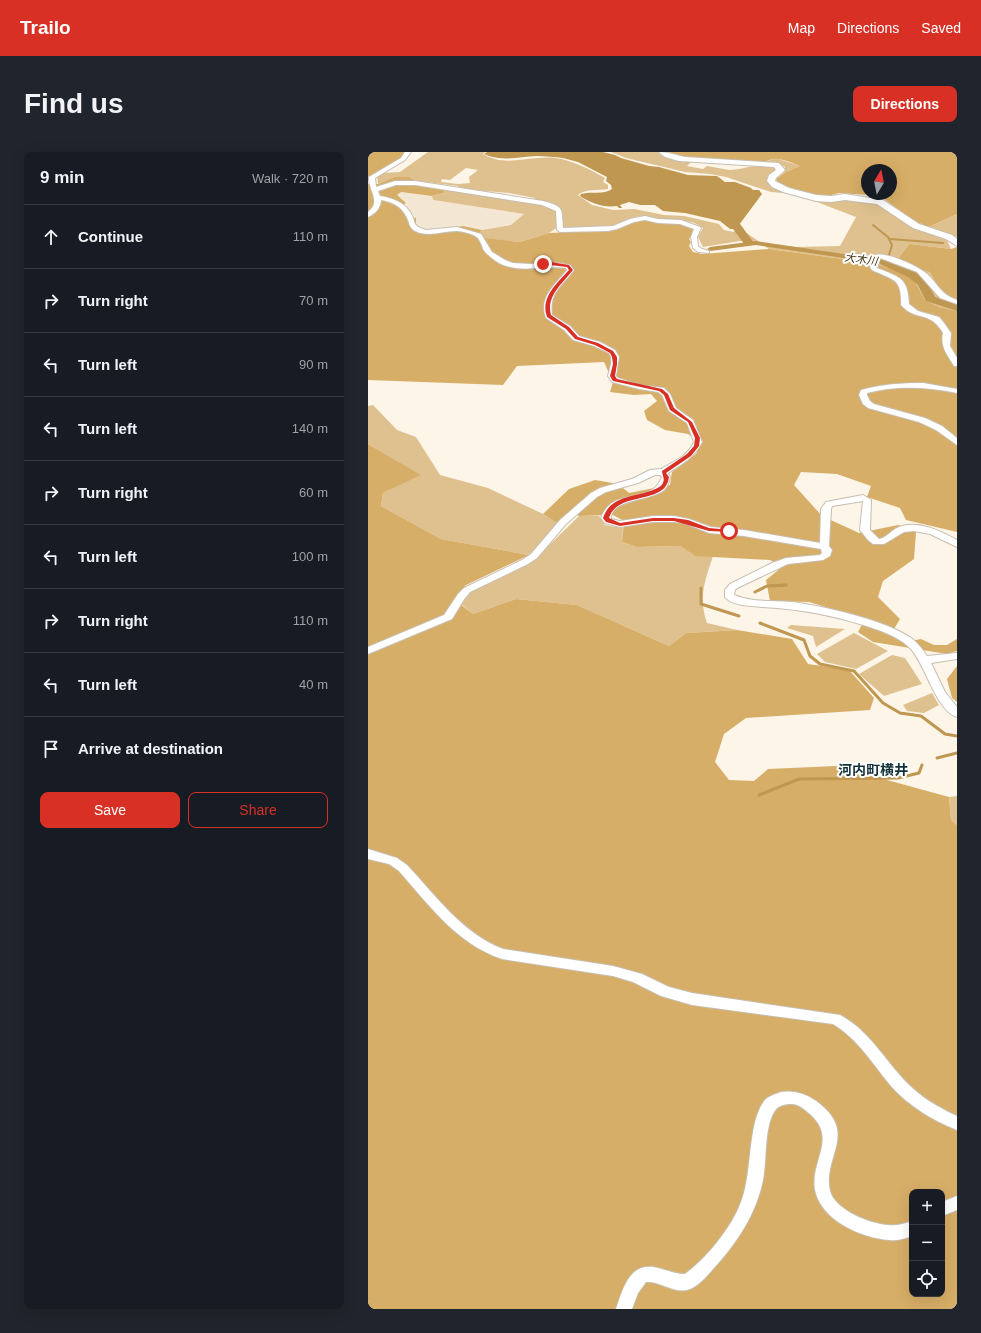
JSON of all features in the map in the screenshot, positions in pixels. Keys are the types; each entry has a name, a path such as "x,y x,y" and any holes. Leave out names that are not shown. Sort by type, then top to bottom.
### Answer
{"main road":[{"path":"663,152 666,155 685,159 776,165 781,170 772,177 771,181 775,185 786,190 823,199 845,197 880,202 916,226 949,237 957,243"}],"street":[{"path":"368,215 378,206 378,198 371,182 372,177 403,159 408,152"},
{"path":"375,190 395,183 415,183 543,203 559,210 561,213 560,230 615,228 632,220 641,218 658,221 681,222 698,228 694,237 695,247 700,251 707,252"},
{"path":"368,651 448,616 460,596 467,590 478,583 525,562 534,556 552,534 594,495 603,490 635,481 653,472 663,472 685,459 694,450 698,442 690,422 672,408 666,394 661,390 615,380 612,376 615,357 612,352 596,344 576,338 568,328 549,316 546,308 548,299 556,286 571,270 568,266 551,264 529,268 511,265 491,255 485,248 479,235 456,228 432,232 418,230 412,225 410,216 399,203 378,198"},
{"path":"957,302 943,298 918,271 891,260 878,260 874,268 899,280 905,291 905,304 912,312 936,318 942,324 947,333 944,342 946,348 957,364"},
{"path":"957,391 909,385 873,388 864,392 863,394 866,402 871,406 922,420 939,428 957,442"},
{"path":"663,472 666,477 666,482 662,488 653,493 622,500 613,505 606,514 608,521 620,524 653,519 674,519 686,521 709,530 744,533 824,547"},
{"path":"957,544 929,531 915,528 899,530 884,542 879,543 873,541 865,530 867,500 862,498 829,504 826,509 824,547 827,550 827,554 823,557 776,564 762,573 737,584 731,588 729,593 730,597 744,602 806,607 890,631 907,639 914,645 925,660 939,691 947,703 957,713"},
{"path":"925,660 957,656"},
{"path":"368,854 393,861 403,868 459,930 491,950 502,954 613,971 637,978 666,992 692,999 835,1019 846,1024 856,1031 898,1083 918,1102 957,1123"},
{"path":"624,1309 631,1290 639,1277 649,1274 682,1282 690,1280 715,1255 738,1226 749,1204 755,1182 764,1117 769,1106 776,1100 786,1098 797,1099 808,1103 824,1117 830,1127 830,1140 822,1176 823,1192 828,1202 842,1216 861,1227 884,1233 900,1233 909,1229"},
{"path":"945,1208 957,1203"}],"shaded area":[{"path":"368,152 404,152 402,157 368,177"},
{"path":"428,152 485,152 483,154 492,158 509,161 546,158 563,159 575,163 605,178 603,182 608,185 608,189 585,191 578,195 592,205 613,210 634,209 664,215 684,216 719,224 724,230 734,232 738,227 761,243 795,247 840,246 856,217 804,197 823,202 847,199 876,204 918,230 937,235 947,240 951,249 910,244 943,294 957,301 957,311 939,307 925,300 915,282 865,262 769,249 760,243 740,241 703,247 698,237 703,228 687,221 661,220 639,216 628,219 611,227 555,229 549,233 520,242 475,237 482,230 511,225 524,214 433,200 432,196 444,193 445,189 535,203 535,198 509,193 460,189 458,186 417,181 409,177 394,177 378,184 377,176 383,173 400,172","holes":["466,168 478,170 469,177 470,183 458,184 441,182 442,179 450,180"]},
{"path":"487,152 603,152 649,166 659,167 688,175 717,176 725,182 735,182 753,190 759,190 762,194 736,229 730,229 720,221 685,213 663,211 655,205 640,205 629,202 620,205 622,208 619,208 617,206 602,206 589,201 580,196 581,194 609,191 612,189 611,185 606,181 607,177 578,162 563,158 543,156 497,158 484,154"},
{"path":"611,152 658,152 660,155 668,159 692,161 687,166 703,169 707,166 735,170 765,165 771,166 776,168 775,172 767,177 767,182 777,189 795,194 771,192 726,177 685,172 626,158"},
{"path":"669,152 957,152 957,214 929,227 914,221 885,200 897,200 897,164 861,164 861,195 839,193 828,196 817,196 779,184 776,179 784,173 800,166 785,160 772,159 764,162 730,162 686,157"},
{"path":"775,158 801,166 784,173 785,167 778,163 765,162"},
{"path":"394,177 409,177 417,181 435,184 437,187 445,189 444,193 432,196 401,192 397,195 406,203 400,207 407,216 416,218 416,227 427,230 463,226 482,230 476,237 520,242 549,233 616,230 642,219 675,223 695,228 695,231 689,239 691,242 689,246 693,252 702,254 769,249 865,262 899,271 915,282 925,300 939,307 957,311 957,532 906,520 900,508 867,497 871,486 837,474 801,472 794,485 822,516 859,533 898,525 916,532 914,559 883,581 878,597 900,619 891,634 905,642 921,639 934,645 947,645 957,639 957,651 947,654 873,642 858,632 865,619 809,602 770,601 766,580 782,567 770,560 695,556 680,546 637,547 622,542 624,521 613,515 579,516 572,511 557,523 543,514 569,489 595,480 618,484 629,493 670,485 672,472 696,454 701,443 688,434 665,430 647,420 644,411 657,401 651,394 634,395 610,392 613,382 604,362 517,366 503,385 368,380 368,184 378,184"},
{"path":"400,192 432,196 433,200 524,214 511,225 482,230 463,226 427,230 415,227 416,218 408,209 406,203 397,195"},
{"path":"957,214 957,237 929,227"},
{"path":"910,244 951,249 957,247 957,301 943,294 929,272 898,259"},
{"path":"373,405 397,430 416,437 440,475 488,488 543,514 557,523 541,545 529,555 441,539 381,506 383,493 420,475 368,444 368,406"},
{"path":"368,444 421,475 383,493 381,506 441,539 529,555 466,585 455,600 473,614 516,599 577,605 669,646 686,633 737,630 792,639 808,664 849,670 874,698 870,710 746,718 724,734 715,762 729,780 754,781 768,769 836,766 949,797 951,820 957,825 957,1309 368,1309"},
{"path":"579,516 599,516 605,525 623,528 622,542 637,547 680,546 695,556 713,556 705,581 703,597 704,614 707,623 737,630 686,633 669,646 577,605 516,599 473,614 461,604 473,590 532,562"},
{"path":"791,625 845,629 816,647 813,636 787,628"},
{"path":"854,633 888,651 856,669 825,662 817,654"},
{"path":"892,655 905,658 922,684 884,696 859,674"},
{"path":"957,666 957,702 952,698 947,679"},
{"path":"932,693 939,705 924,713 907,711 903,705"},
{"path":"957,796 957,825 951,820 949,797"}],"waterway":[{"name":"大木川","path":"718,213 731,219 749,243"},
{"path":"873,225 888,237 892,245 889,255 884,262"},
{"path":"890,239 943,243"},
{"name":"大木川","path":"710,249 756,243 884,262"},
{"name":"大木川","path":"884,262 900,268 918,278 930,299 957,307"},
{"path":"755,592 767,586 786,585 773,586"},
{"path":"701,588 701,604 739,616"},
{"path":"760,623 804,640 810,656 820,664 854,671 883,703 900,713 921,716 945,734 957,736"},
{"path":"937,758 957,753"},
{"path":"759,795 799,779 898,778 919,773 922,765"}],"district":[{"name":"河内町横井","path":"873,770"}],"route":[{"path":"543,264 560,264 568,266 571,270 569,274 551,292 546,308 549,316 568,328 576,338 596,344 612,352 615,357 615,364 612,376 615,380 623,383 661,390 666,394 672,408 690,422 698,438 698,442 694,450 685,459 663,472 666,477 666,482 662,488 641,497 622,500 613,505 606,514 608,521 613,523 628,524 663,518 686,521 709,530 729,531"}]}
